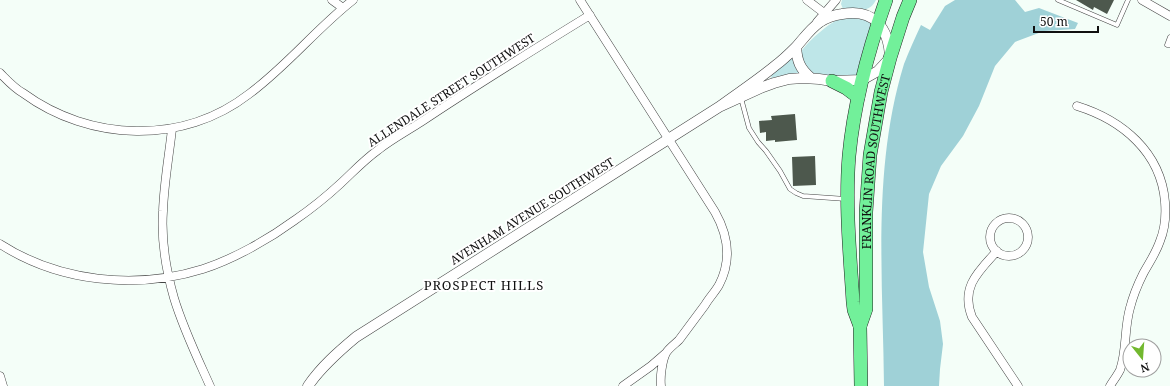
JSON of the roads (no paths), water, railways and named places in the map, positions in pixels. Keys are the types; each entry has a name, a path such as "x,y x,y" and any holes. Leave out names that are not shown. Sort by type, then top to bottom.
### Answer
{"main road":[{"name":"FRANKLIN ROAD SOUTHWEST","path":"861,386 860,326 852,302 848,199 849,157 862,80 868,55 886,0"},
{"name":"FRANKLIN ROAD SOUTHWEST","path":"860,326 866,309 866,212 870,155 880,99 890,58 910,0"},
{"path":"832,81 846,88 858,97"}],"street":[{"path":"332,0 342,8"},
{"path":"0,73 31,99 49,110 72,119 104,128 131,131 172,129 218,114 245,97 296,53 352,0"},
{"path":"580,0 721,222 727,245 725,269 719,285 678,341 651,366 623,386"},
{"path":"807,0 824,13"},
{"name":"AVENHAM AVENUE SOUTHWEST","path":"308,386 326,363 356,338 719,107 776,65 796,47 836,0"},
{"path":"1142,0 1170,16"},
{"name":"AVENHAM AVENUE SOUTHWEST","path":"811,29 828,18 850,12 869,16 878,22"},
{"name":"ALLENDALE STREET SOUTHWEST","path":"0,244 24,258 45,266 83,276 105,279 132,280 169,277 203,269 219,263 270,236 295,220 318,203 379,149 460,96 590,15"},
{"path":"878,22 890,48 890,58"},
{"path":"796,47 800,67 811,78"},
{"name":"AVENHAM AVENUE SOUTHWEST","path":"719,107 774,83 789,79 811,78 832,81 862,80 878,72 890,58"},
{"path":"1077,106 1089,109 1117,124 1136,140 1147,152 1162,181 1166,209 1161,240 1135,291 1126,326 1124,354 1120,369 1110,386"},
{"path":"172,129 163,211 163,234 169,277 174,299 182,321 210,386"},
{"path":"1007,218 1014,219 1023,224 1028,236 1024,248 1019,253 1012,256 1001,254 997,250 991,242 991,236 994,226 998,222 1007,218"},
{"path":"997,250 972,282 968,290 968,308 1018,386"},
{"path":"661,386 662,367 666,353"},
{"path":"0,376 4,386"}],"lane":[{"path":"1058,0 1116,25 1128,0"},
{"path":"1170,38 1168,45 1170,45"},
{"path":"741,97 750,128 758,142 780,171 790,189 803,196 848,199"}],"district":[{"name":"PROSPECT HILLS","path":"484,285"}]}
